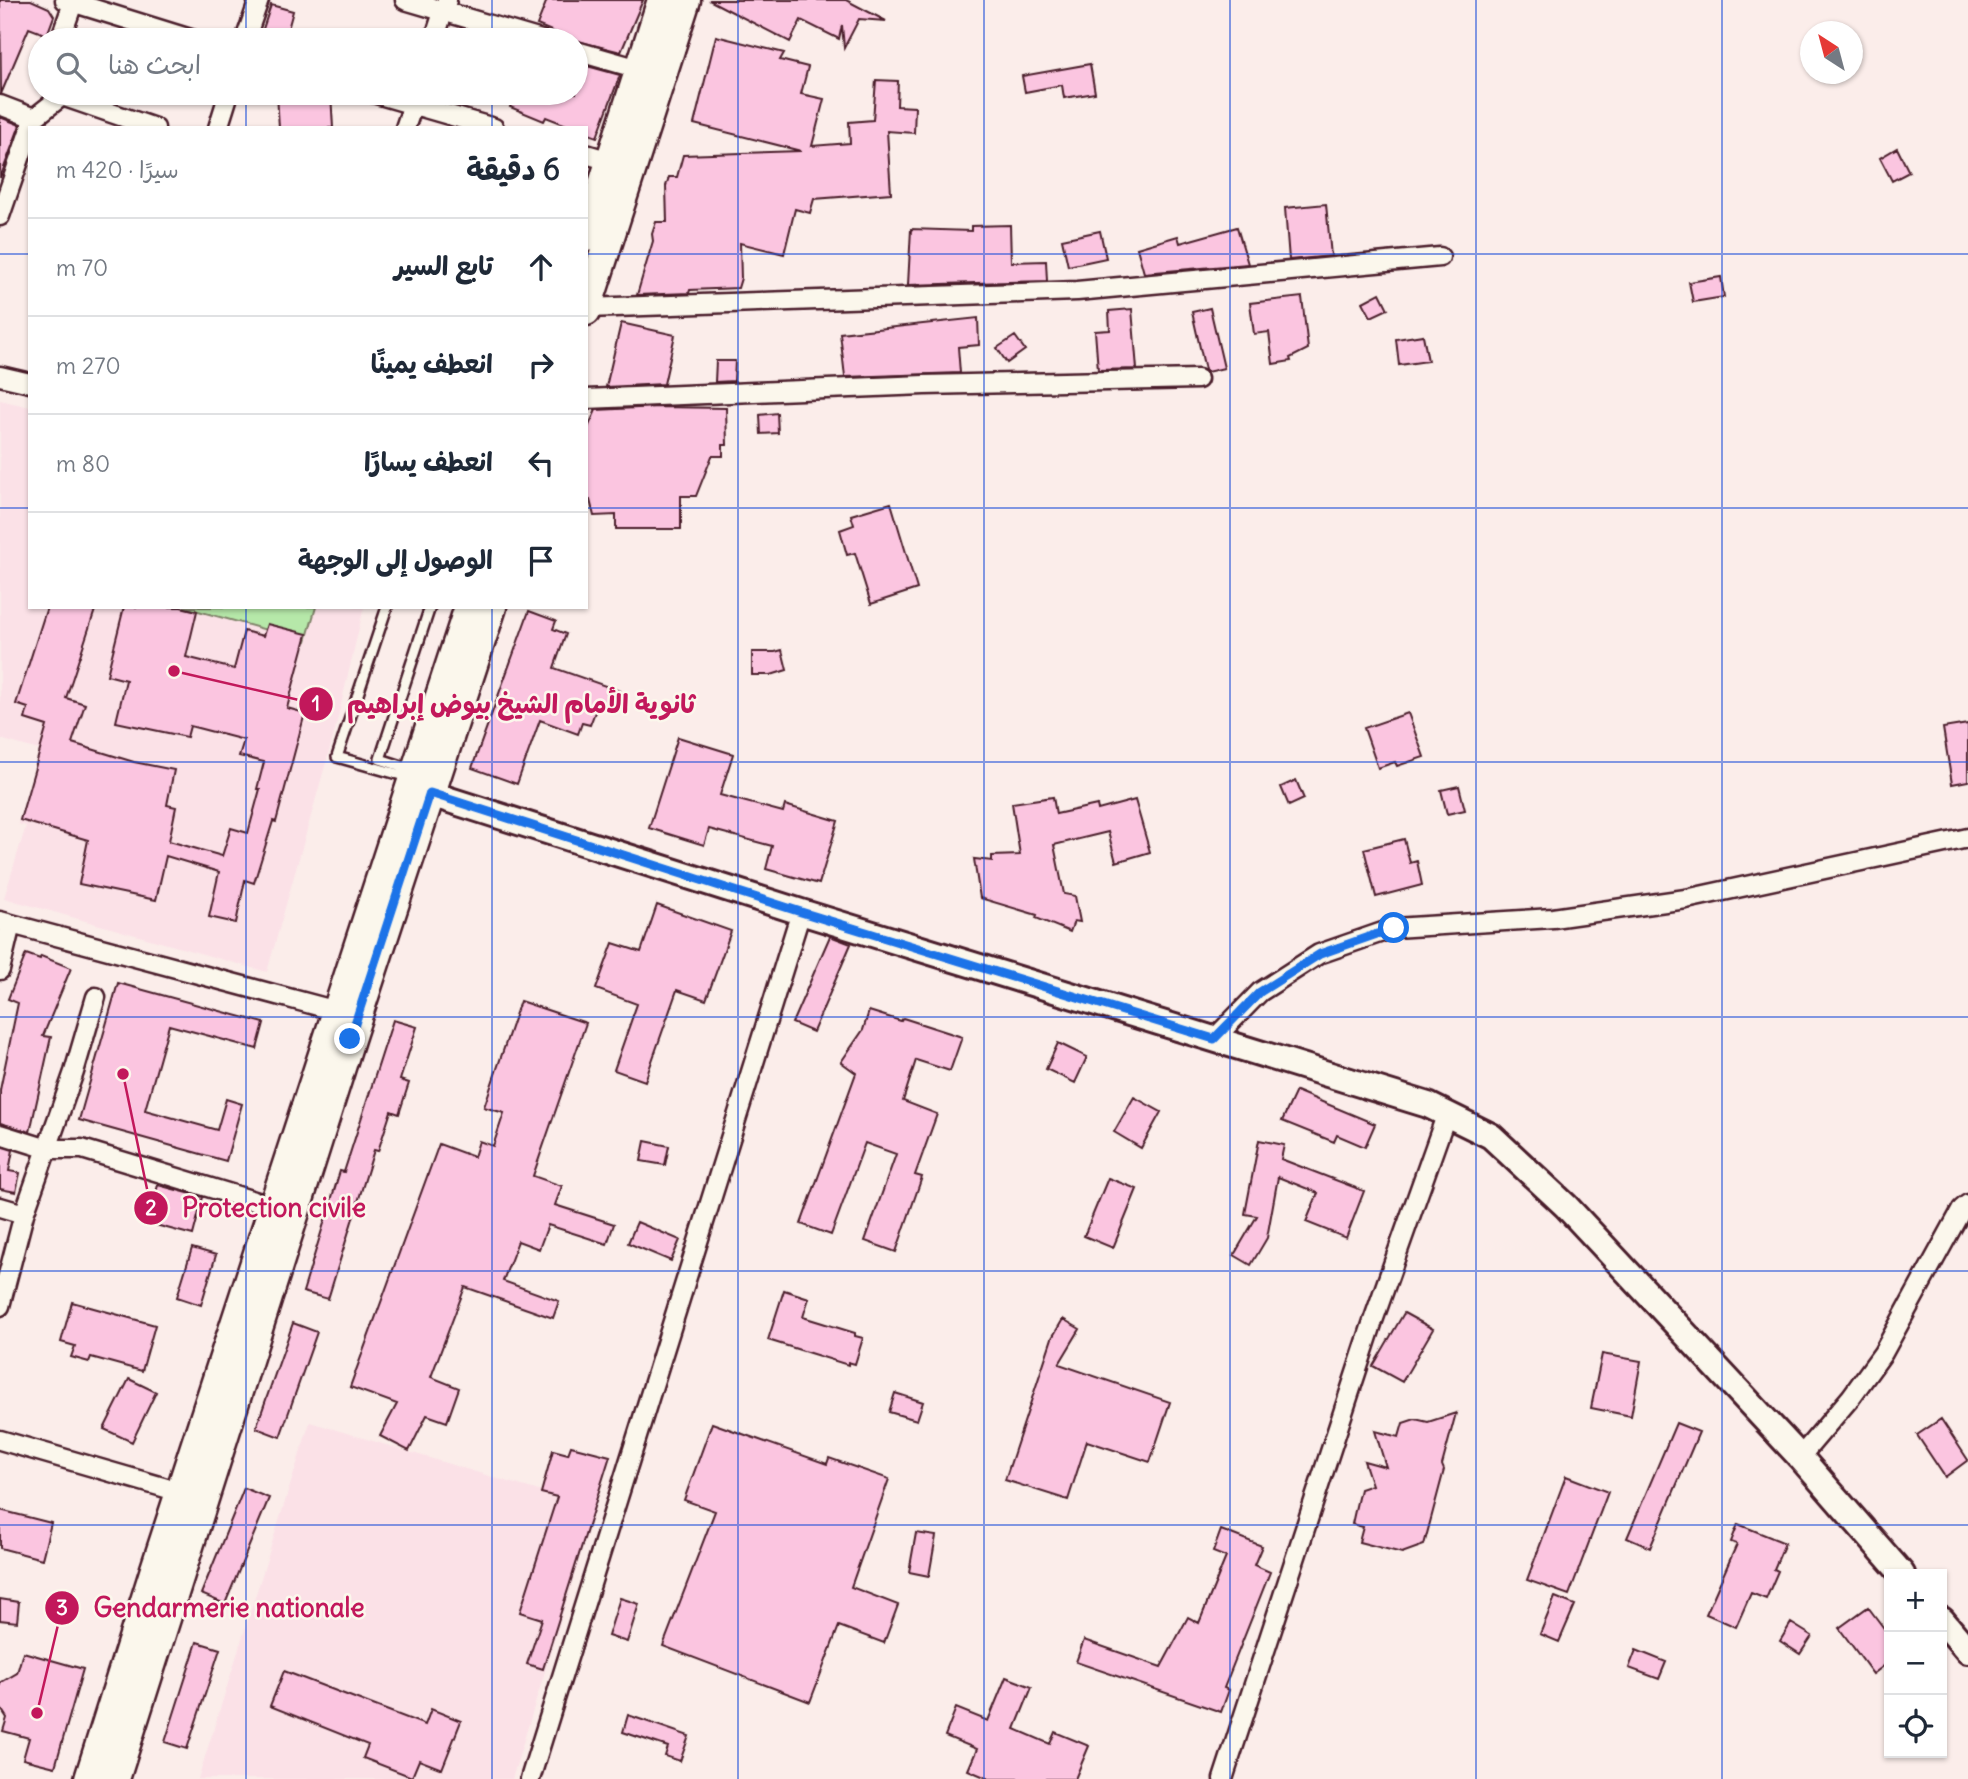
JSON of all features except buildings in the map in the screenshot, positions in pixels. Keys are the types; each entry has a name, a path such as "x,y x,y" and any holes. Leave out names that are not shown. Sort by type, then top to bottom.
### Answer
{"main road":[{"path":"588,224 598,158 639,69 662,0"},
{"path":"588,307 686,0"},
{"path":"115,1779 468,609"},
{"path":"89,1779 337,1011 417,782 491,609"}],"street":[{"path":"250,28 259,0"},
{"path":"405,0 445,6 507,28"},
{"path":"63,28 70,1 156,28"},
{"path":"438,28 445,6"},
{"path":"588,54 639,69"},
{"path":"0,105 31,125"},
{"path":"31,125 38,105"},
{"path":"31,125 52,105"},
{"path":"88,105 149,126"},
{"path":"219,126 225,105"},
{"path":"406,126 413,105"},
{"path":"431,105 489,126"},
{"path":"0,216 22,174 28,141"},
{"path":"588,310 1077,291 1440,257"},
{"path":"0,376 28,383"},
{"path":"588,399 924,385 1198,379"},
{"path":"417,782 801,912 1428,1105 1491,1136 1566,1206 1800,1457 1898,1569"},
{"path":"1214,1039 1260,992 1320,954 1394,928 1553,918 1686,899 1968,838"},
{"path":"530,1779 801,912"},
{"path":"0,970 5,922 337,1011"},
{"path":"0,1307 24,1214 74,1072 96,997"},
{"path":"1223,1779 1373,1321 1447,1113"},
{"path":"0,1134 48,1149 82,1149 274,1207"},
{"path":"1800,1457 1851,1397 1883,1353 1962,1209 1968,1204"},
{"path":"0,1207 24,1214"},
{"path":"0,1440 180,1492"},
{"path":"1947,1626 1968,1651"}],"lane":[{"path":"386,609 337,757 417,782"},
{"path":"417,782 380,760 429,609"}],"shaded area":[{"path":"0,400 28,407 28,609 364,609 334,734 267,972 4,898 26,826 18,824 39,750 0,739"},
{"path":"310,1422 595,1508 512,1779 198,1779"}],"green space":[{"path":"191,609 315,609 306,641"}],"place":[{"name":"ثانوية الأمام الشيخ بيوض إبراهيم","path":"174,671"},
{"name":"Protection civile","path":"123,1074"},
{"name":"Gendarmerie nationale","path":"37,1713"}],"route":[{"path":"350,1039 430,793 801,912 1214,1039 1260,992 1320,954 1394,928"}]}
